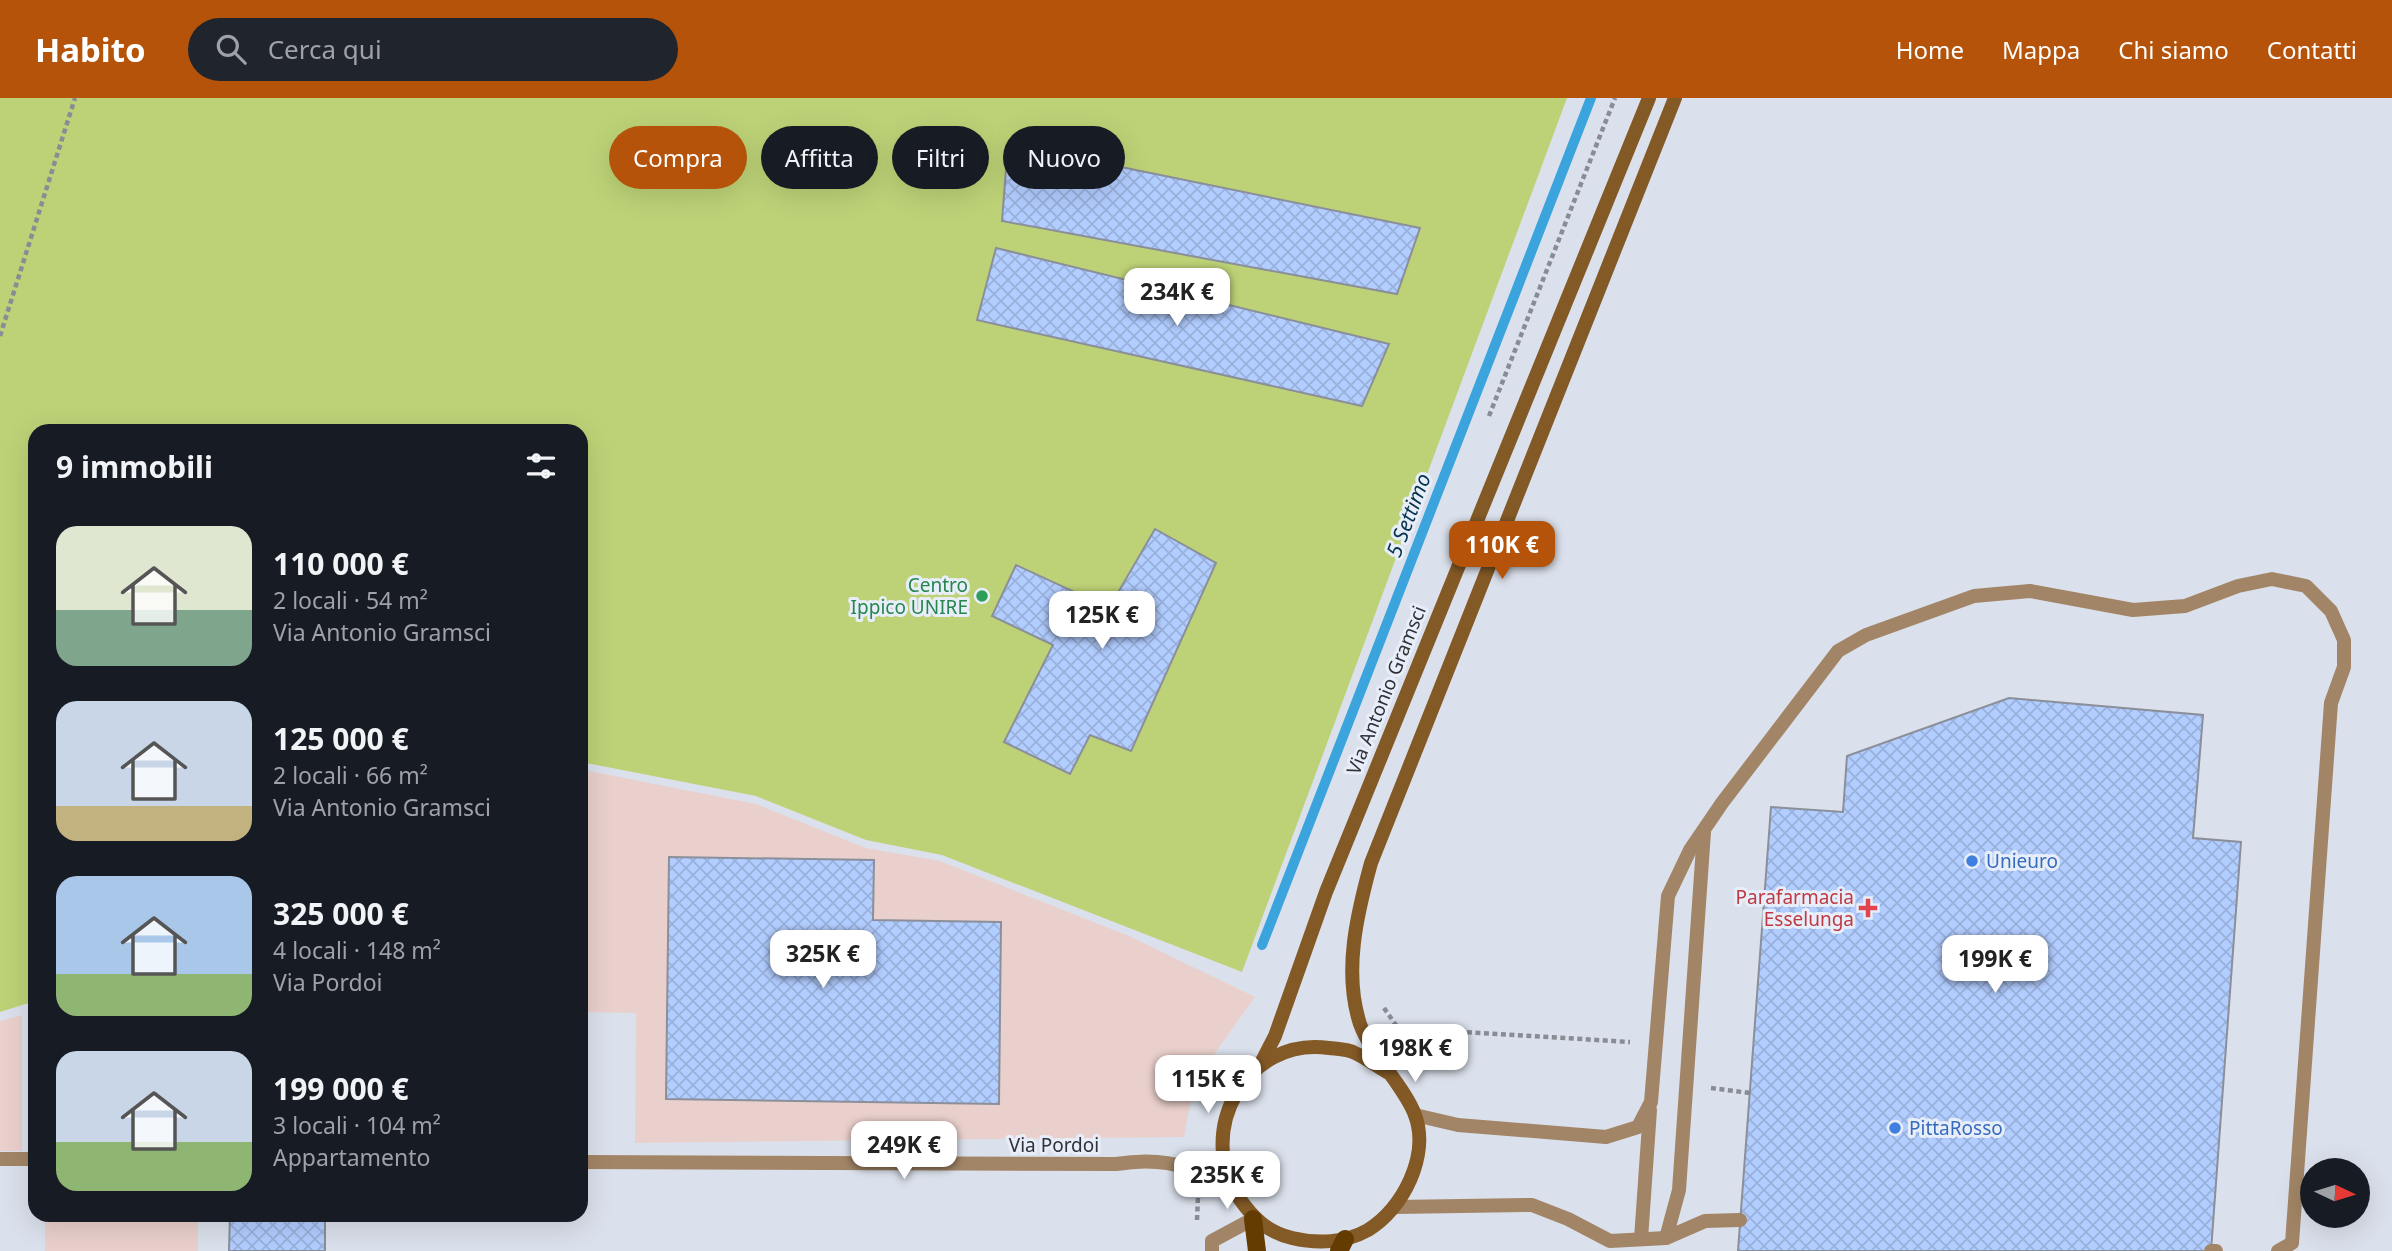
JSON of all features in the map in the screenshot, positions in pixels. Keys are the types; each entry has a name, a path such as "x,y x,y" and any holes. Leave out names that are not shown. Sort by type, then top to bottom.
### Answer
{"main road":[{"name":"Via Antonio Gramsci","path":"1260,1065 1275,1036 1326,892 1649,98"},
{"path":"1387,1072 1353,1052 1314,1046 1283,1053 1260,1065 1241,1084 1226,1115 1220,1150 1229,1183 1253,1219 1282,1236 1312,1243 1342,1245 1369,1229 1395,1207 1413,1173 1418,1139 1415,1115 1360,1025 1353,985 1354,939 1371,863 1675,98"},
{"path":"1253,1219 1256,1251"}],"street":[{"path":"1641,1239 1668,896 1704,830 1838,651 1879,629 1974,596 2030,591 2133,610 2185,606 2238,586 2273,579 2306,586 2331,611 2344,640 2344,667 2331,703 2292,1243 2278,1251"},
{"path":"1666,1238 1679,1190 1704,830"},
{"path":"1415,1115 1458,1125 1605,1137 1638,1127 1651,1102"},
{"path":"0,1159 28,1159"},
{"name":"Via Pordoi","path":"588,1162 1116,1164 1146,1159 1166,1161 1229,1183"},
{"path":"1395,1207 1532,1205 1568,1219 1610,1241 1666,1238 1705,1221 1740,1220"},
{"path":"1212,1251 1212,1241 1253,1219"}],"path":[{"path":"0,336 75,98"},
{"path":"1353,985 1371,988 1398,1028 1600,1040"}],"shaded area":[{"path":"588,771 756,804 866,848 940,861 1129,936 1255,997 1206,1066 1190,1104 1184,1137 635,1143 636,1013 588,1012"},
{"path":"22,1015 22,1151 0,1151 0,1021"},
{"path":"45,1222 198,1222 198,1251 45,1251"}],"green space":[{"name":"Centro Ippico UNIRE","path":"0,98 1567,98 1242,972 942,855 866,840 756,796 588,763 588,424 28,424 28,1003 0,1012"}],"building":[{"path":"1125,168 1420,228 1397,294 1002,221 1004,189 1125,189"},
{"path":"996,248 1389,344 1362,406 977,320"},
{"path":"1155,529 1216,563 1131,751 1090,735 1070,774 1004,742 1053,645 992,616 1016,565 1109,608"},
{"path":"2009,698 2203,715 2193,838 2241,842 2211,1251 1738,1251 1771,807 1843,812 1847,756"},
{"path":"669,857 874,860 873,920 1001,922 999,1104 666,1099"},
{"path":"230,1222 325,1222 325,1251 229,1251"}],"waterway":[{"name":"5 Settimo","path":"1262,945 1591,98"}],"place":[{"name":"Centro Ippico UNIRE","path":"982,596"},
{"name":"Unieuro","path":"1972,861"},
{"name":"Parafarmacia Esselunga","path":"1868,908"},
{"name":"PittaRosso","path":"1895,1128"}]}
